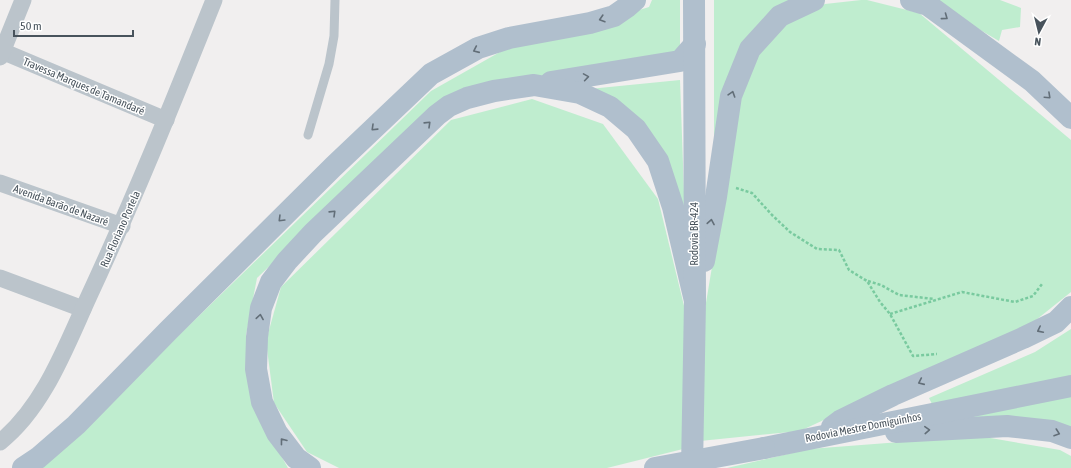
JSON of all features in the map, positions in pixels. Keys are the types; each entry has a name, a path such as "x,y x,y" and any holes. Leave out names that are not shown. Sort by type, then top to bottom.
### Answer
{"main road":[{"path":"23,468 38,458 76,425 196,304 431,74 478,48 510,38 614,16 628,8 635,0"},
{"name":"Rodovia BR-424","path":"692,468 694,301 694,0"},
{"path":"694,301 706,252 731,96 750,49 780,16 814,0"},
{"path":"910,0 928,5 1032,80 1071,118"},
{"path":"310,468 296,458 277,433 262,402 256,369 256,338 261,308 271,282 286,261 313,232 437,115 449,106 467,98 494,91 680,61 695,44"},
{"path":"534,85 580,93 610,107 636,129 658,161 673,207 694,301"},
{"path":"819,436 840,421 946,371 1056,322 1071,307"},
{"name":"Rodovia Mestre Domiguinhos","path":"655,468 764,448 1071,386"},
{"path":"819,436 1008,426 1052,431 1071,438"}],"street":[{"path":"1,54 23,0"},
{"name":"Rua Floriano Portela","path":"0,442 20,424 43,391 83,309 122,226 214,0"},
{"name":"Travessa Marques de Tamandaré","path":"1,54 166,120"},
{"name":"Avenida Barão de Nazaré","path":"0,183 122,226"},
{"path":"0,278 83,309"}],"lane":[{"path":"308,135 330,64 334,36 336,0"}],"path":[{"path":"718,182 752,193 790,232 817,249 839,250 848,270 867,281 881,285 899,295 936,299"},
{"path":"867,281 880,302 890,314 912,356 945,354 946,371"},
{"path":"890,314 962,292 1015,302 1033,296 1042,284"}],"green space":[{"path":"652,0 680,0 680,57 445,98 257,278 246,335 255,410 288,468 42,468 431,91 507,48 588,26 649,7"},
{"path":"714,0 793,0 759,25 714,148"},
{"path":"867,0 919,13 1071,140 1071,292 1031,324 800,431 700,441 704,315 739,104 757,56 788,22 825,4"},
{"path":"933,0 1000,0 1021,8 1020,27 1002,30 999,41 953,14"},
{"path":"680,80 686,248 672,187 616,111 569,91"},
{"path":"532,99 603,124 658,199 686,314 683,449 607,468 339,468 307,452 274,403 266,341 281,287 451,120"},
{"path":"1071,329 1071,378 932,404 929,398 1035,352"},
{"path":"1071,396 1071,430 951,421"},
{"path":"979,436 1060,450 1071,456 1071,468 727,468 809,449"}]}
